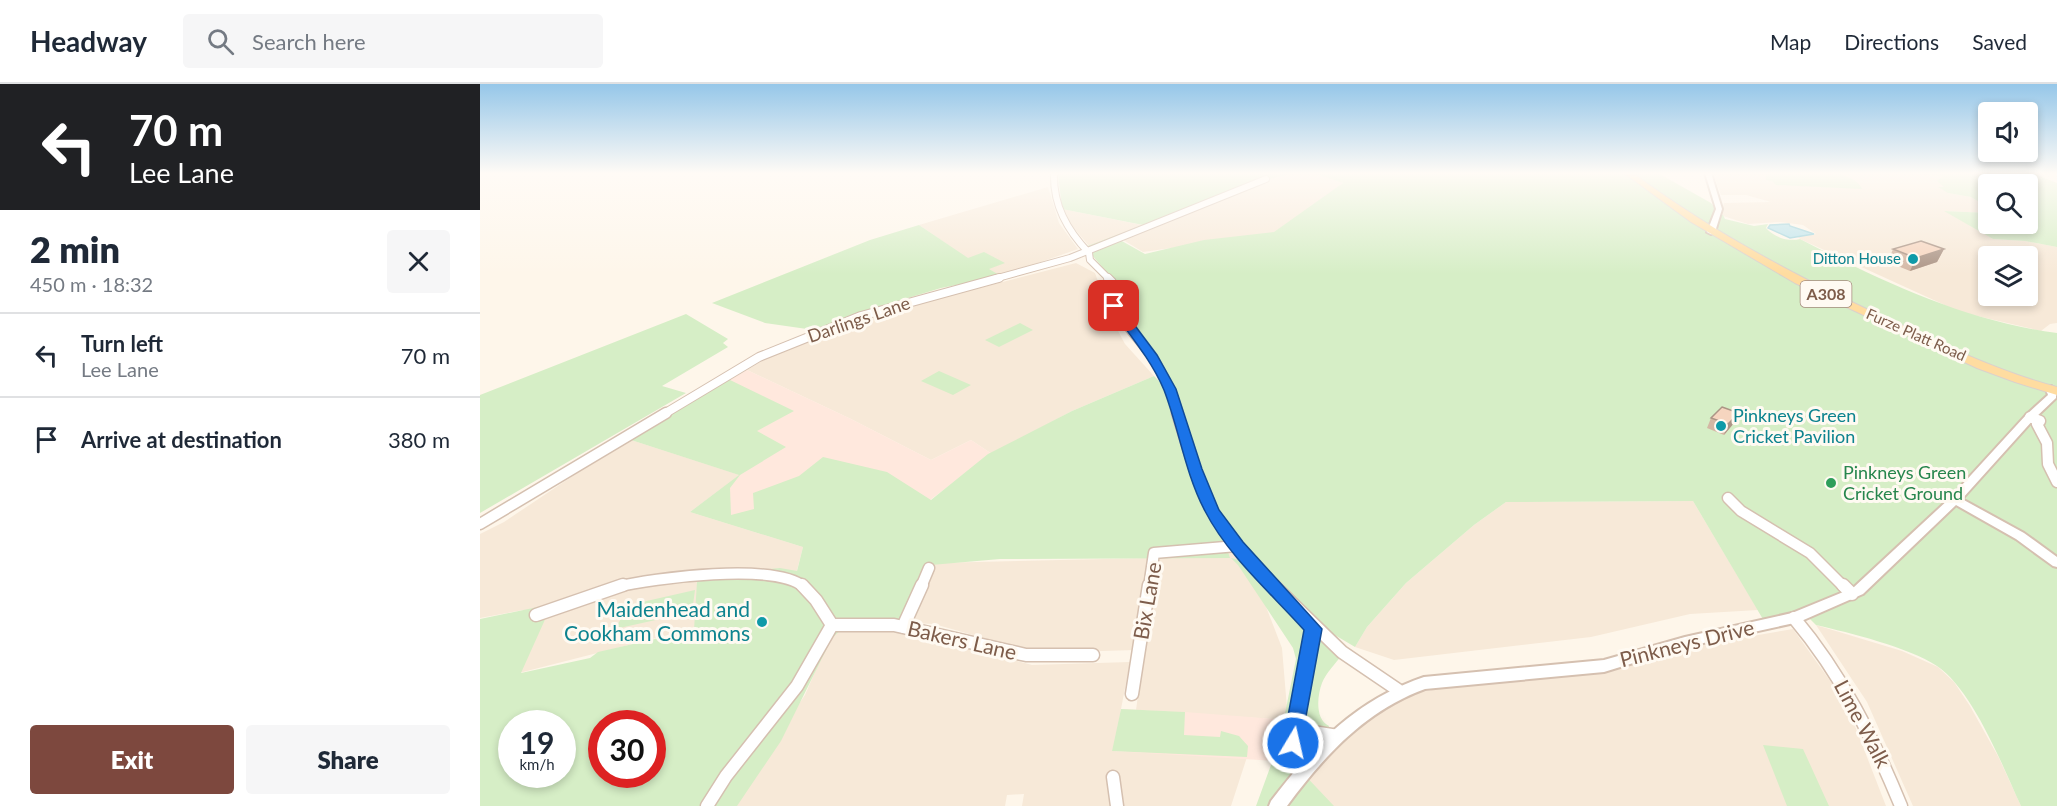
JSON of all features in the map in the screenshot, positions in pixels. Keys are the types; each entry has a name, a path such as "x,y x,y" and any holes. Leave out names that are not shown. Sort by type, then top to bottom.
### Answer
{"main road":[{"name":"Furze Platt Road","path":"1675,207 1711,232 1862,312 1998,371 2054,390"}],"street":[{"path":"1060,207 1064,222 1090,260 1112,282 1113,301 1118,313 1162,372 1175,403 1207,499 1237,546 1313,629 1380,681 1398,690"},
{"name":"Darlings Lane","path":"480,524 759,357 861,316 1070,258 1197,207"},
{"path":"1711,232 1718,207"},
{"path":"1070,258 1090,260"},
{"name":"Pinkneys Drive","path":"1277,806 1300,775 1338,736 1369,708 1398,690 1424,683 1604,666 1685,642 1794,618 1852,594 1955,500 2030,417 2053,396 2054,390"},
{"path":"2030,417 2040,421 2037,424 2047,443 2048,464 2057,482"},
{"path":"1728,498 1741,511 1810,553 1852,594"},
{"path":"1955,500 2020,536 2057,563"},
{"name":"Bix Lane","path":"1132,694 1154,553 1237,546"},
{"path":"903,627 929,568"},
{"path":"536,615 620,585 706,576 780,575 795,580 804,588 832,625 797,686 726,776 707,806"},
{"name":"Lime Walk","path":"1794,618 1810,636 1856,702 1902,806"},
{"name":"Bakers Lane","path":"832,625 903,627 1026,655 1093,655"},
{"path":"1300,775 1291,757 1313,629"},
{"path":"1294,729 1338,736"},
{"path":"1113,777 1117,806"}],"shaded area":[{"path":"981,207 1054,207 1059,223 1078,249 1001,276 967,258 919,225"},
{"path":"1198,207 1317,207 1279,233 1143,252 1120,238"},
{"path":"1723,207 1978,207 1978,212 1946,211 1978,230 1978,234 1985,234 1993,239 2025,241 2057,247 2057,323 2050,324 2041,331 1960,312 1800,239 1798,237 1816,234 1803,225 1780,222 1748,224 1720,215"},
{"path":"1062,209 1147,226 1089,246 1068,221"},
{"path":"1076,263 1095,273 1110,316 1125,344 1154,376 1072,411 992,454 971,440 931,460 747,370 780,350 864,318"},
{"path":"747,370 931,460 971,440 992,454 930,500 803,547 690,512 739,475 628,439"},
{"path":"628,439 740,475 690,512 803,547 796,574 699,627 519,673 523,610 480,618 480,534 504,522"},
{"path":"1693,501 1758,610 1690,614 1591,637 1394,660 1355,647 1367,627 1406,583 1474,525 1506,502"},
{"path":"1244,550 1282,648 1288,720 1136,710 1157,557"},
{"path":"1149,558 1135,650 1037,653 934,624 910,623 934,563"},
{"path":"1816,625 1902,651 1938,667 1954,682 1970,706 1999,758 2021,806 1913,806 1867,702"},
{"path":"834,628 906,632 1032,665 1130,662 1113,751 1247,757 1231,806 1022,806 1024,794 1007,795 1005,806 730,806 805,695"},
{"path":"1793,629 1846,703 1886,806 1289,806 1320,763 1345,737 1404,695 1477,682 1591,674 1672,650"},
{"path":"1121,709 1288,720 1277,761 1112,751"}],"green space":[{"path":"1062,207 1196,207 1120,240 1145,254 1204,240 1274,232 1310,207 1714,207 1713,215 1723,215 1725,219 1754,226 1768,224 1766,228 1777,236 1791,240 1800,239 1861,270 1924,297 1989,319 2057,333 2057,806 2021,806 1975,711 1950,677 1937,666 1895,647 1816,625 1806,615 1764,621 1693,501 1506,502 1474,525 1406,583 1367,627 1355,647 1328,631 1262,572 1216,512 1196,465 1171,387 1122,315 1110,276 1085,247 1143,225 1062,209"},
{"path":"2038,207 2057,207 2057,247 2025,241 1993,239 1984,234 2038,234"},
{"path":"1944,211 1978,213 1978,230"},
{"path":"919,225 968,258 984,252 1005,263 989,269 1001,276 941,288 855,314 814,330 765,323 712,303 870,240"},
{"path":"686,314 728,339 723,343 728,347 662,386 686,393 480,513 480,395"},
{"path":"1020,323 1033,330 999,347 985,340"},
{"path":"939,371 971,385 953,395 921,381"},
{"path":"1154,376 1167,389 1230,544 1227,549 1230,558 1000,559 931,565 903,623 842,629 832,638 781,741 737,806 480,806 480,619 552,604 521,673 590,658 598,652 694,630 697,582 703,576 780,568 797,571 803,547 690,512 739,475 628,439 728,379 794,411 757,431 786,447 740,475 730,488 731,515 754,509 753,493 799,476 823,457 887,472 931,500 988,454 1072,411"},
{"path":"1231,558 1244,561 1277,596 1342,655 1320,688 1319,713 1324,723 1329,726 1326,739 1299,769 1334,806 1256,806 1279,743 1296,659 1293,648"},
{"path":"695,590 692,612 615,629 629,605"},
{"path":"1121,709 1185,712 1184,735 1220,737 1221,731 1239,736 1248,746 1247,757 1112,751"},
{"path":"1763,745 1803,749 1829,806 1787,806"}],"water":[{"path":"1789,224 1814,234 1790,238 1768,228 1770,225"}],"building":[{"path":"1921,241 1944,249 1916,258 1893,249"},
{"path":"1722,407 1739,413 1728,424 1711,418"}],"place":[{"name":"Ditton House","path":"1913,259"},
{"name":"Pinkneys Green Cricket Pavilion","path":"1721,426"},
{"name":"Pinkneys Green Cricket Ground","path":"1831,483"},
{"name":"Maidenhead and Cookham Commons","path":"762,622"}],"route":[{"path":"1114,306 1162,372 1212,511 1237,546 1313,629 1293,743"}]}
